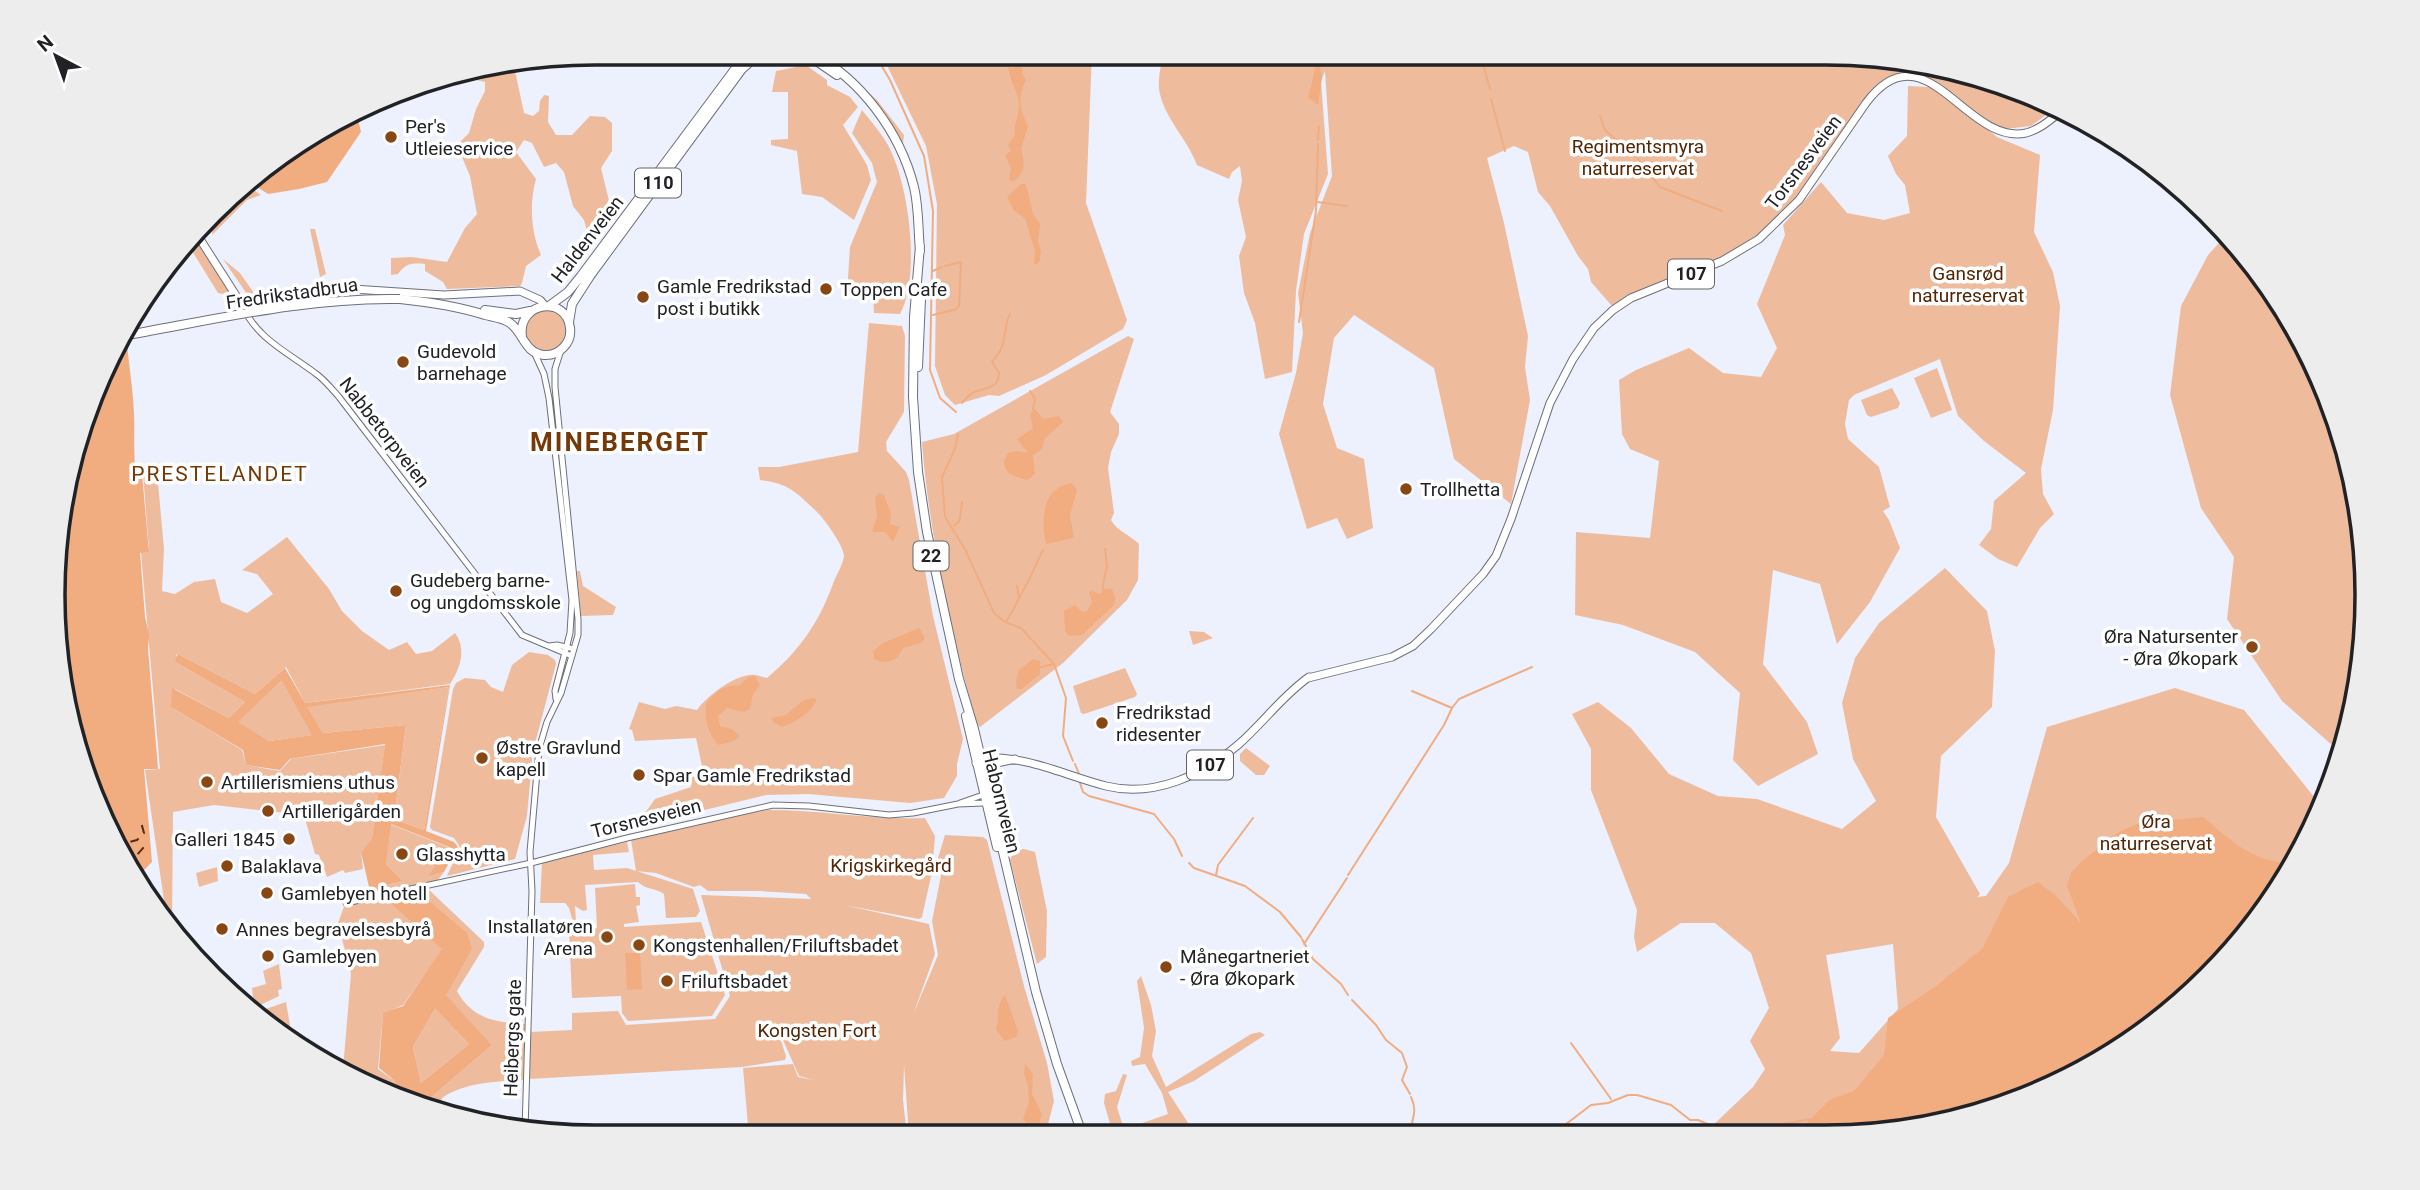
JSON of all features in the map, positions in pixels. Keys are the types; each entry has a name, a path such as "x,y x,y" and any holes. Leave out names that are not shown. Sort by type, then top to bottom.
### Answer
{"highway":[{"name":"Haldenveien","path":"547,306 568,292 581,276 737,65"},
{"name":"Haldenveien","path":"569,322 572,304 590,276 746,65"},
{"name":"Habornveien","path":"822,65 863,95"},
{"name":"Habornveien","path":"830,65 860,90 892,133 910,174 918,212 920,246 915,421 918,472 927,532 986,798 1049,1039 1079,1125"},
{"name":"Fredrikstadbrua","path":"134,333 337,300 400,299 470,310"},
{"name":"110","path":"470,310 516,314 547,306"},
{"path":"547,306 561,311 569,322"},
{"name":"110","path":"470,310 509,323 534,352"},
{"path":"522,337 523,323 532,311"},
{"name":"110","path":"561,349 570,335 569,322"},
{"path":"534,352 549,355 561,349"}],"main road":[{"name":"Torsnesveien","path":"980,762 1015,759 1120,789 1153,788 1184,778 1210,765 1240,743 1288,692 1320,670 1392,657 1419,641 1483,574 1496,556 1550,403 1573,359 1599,323 1631,298 1722,261 1759,239 1798,200 1866,103 1880,89 1903,78 1931,82 1986,125 2012,134 2034,130 2054,116"},
{"name":"Nabbetorpveien","path":"201,240 242,305"},
{"path":"242,305 340,289 370,289 444,295 520,291 547,306"},
{"path":"532,296 532,311"}],"street":[{"name":"Nabbetorpveien","path":"242,305 249,321 261,334 315,373 339,397 522,635 569,651"},
{"path":"561,349 555,369 555,387 577,593 578,635 569,651"},
{"path":"534,352 544,374 549,398 572,600 569,651"},
{"name":"Heibergs gate","path":"526,1121 531,863 539,749 569,651"},
{"name":"Torsnesveien","path":"345,902 531,863 773,805 889,815 913,813 986,798"}],"green space":[{"path":"835,65 842,65 877,100 904,135 903,143"},
{"path":"887,65 1092,65 1086,203 1127,320 1123,329 1046,375 999,396 989,395 955,405 945,395 935,366 937,204 926,146"},
{"name":"Regimentsmyra naturreservat","path":"1161,65 1860,66 1894,69 1962,83 2048,114 2031,126 2005,129 1981,120 1942,85 1928,79 1899,75 1871,92 1786,213 1747,245 1709,264 1629,296 1612,306 1591,282 1588,269 1550,206 1538,192 1528,152 1514,146 1487,158 1528,336 1525,367 1530,400 1511,504 1454,459 1434,368 1354,315 1334,338 1323,404 1337,448 1364,459 1373,528 1347,539 1337,518 1307,529 1279,434 1296,373 1303,333 1298,293 1310,233 1332,176 1325,71 1321,81 1328,174 1304,234 1296,291 1292,372 1265,379 1255,323 1244,293 1239,256 1246,237 1238,200 1242,181 1240,166 1232,172 1229,179 1197,165 1161,99"},
{"path":"807,66 827,80 827,85 850,97 858,107 843,125 867,165 871,180 854,220 822,197 802,194 797,151 771,145 771,140 788,139 788,92 772,92 776,71"},
{"path":"515,71 524,113 533,116 539,111 544,95 549,96 548,122 556,135 572,135 590,116 605,117 612,123 612,151 601,168 611,209 617,212 591,246 584,220 573,206 564,172 556,163 544,167 532,143 524,140 516,152 536,179 532,218 541,255 526,266 520,286 447,289 443,282 425,271 425,264 410,264 398,274 391,275 391,258 412,257 447,262 465,228 477,214 470,176 457,145 469,133 485,91 485,82 474,79"},
{"name":"Gansrød naturreservat","path":"1929,85 1997,137 2040,155 2034,232 2053,272 2060,306 2053,410 2041,469 2043,494 2054,514 2040,528 2017,567 1998,559 1979,545 1991,529 1994,501 2026,473 1984,441 1958,416 1940,359 1854,395 1849,400 1845,424 1848,439 1879,467 1890,507 1883,511 1900,548 1870,602 1837,644 1820,584 1773,570 1763,664 1807,722 1818,754 1758,786 1733,760 1740,693 1695,652 1623,625 1575,615 1576,532 1650,538 1659,461 1630,449 1622,434 1619,380 1689,348 1723,373 1761,377 1777,348 1757,304 1785,235 1783,225 1821,182 1847,213 1884,220 1910,213 1905,185 1896,174 1888,156 1907,136 1908,86"},
{"path":"862,110 888,145 902,182 907,205 910,277 900,314 874,313 873,294 847,294 850,247 877,182 872,163 852,133"},
{"path":"253,190 261,195 247,200 212,235 213,227 245,196"},
{"path":"310,229 315,229 326,274 320,277"},
{"path":"2220,241 2266,300 2301,360 2315,392 2337,458 2351,526 2355,595 2351,664 2333,746 2282,701 2227,619 2234,557 2201,508 2170,395 2181,306 2208,255"},
{"path":"198,243 232,296 218,293 192,250"},
{"path":"223,259 240,273 256,296 249,297"},
{"path":"543,310 558,314 566,321 567,331 563,341 546,353 536,350 525,334 528,321"},
{"path":"869,323 902,326 905,336 904,412 886,442 887,451 906,472 909,480 933,616 963,739 957,776 944,798 910,803 808,794 766,795 635,827 655,799 691,787 692,777 703,771 696,738 635,741 632,730 629,729 639,702 665,709 676,706 697,710 713,693 736,679 752,675 767,678 799,646 822,610 844,556 841,546 833,532 809,504 785,486 760,480 758,467 779,467 858,452"},
{"path":"1128,336 1134,339 1110,412 1119,424 1119,434 1108,468 1114,513 1111,520 1139,544 1138,580 1127,600 1063,663 980,727 976,723 958,654 943,584 930,513 922,442 954,434"},
{"path":"1937,368 1952,410 1931,418 1914,378"},
{"path":"1892,388 1900,403 1898,408 1871,417 1867,415 1861,400"},
{"path":"157,472 164,549 162,591 175,594 194,582 215,579 221,602 247,613 273,594 257,574 242,570 287,537 329,589 342,611 362,631 389,650 407,642 416,654 432,651 455,633 459,639 459,665 450,684 305,703 286,667 255,694 176,655 177,663 245,702 229,718 175,689 173,708 242,750 246,765 280,771 291,759 385,745 372,838 361,852 363,869 345,873 343,870 327,877 319,855 315,854 304,815 214,805 173,812 172,915 165,905 145,770 160,769 141,553 149,550 143,473"},
{"name":"Øra naturreservat","path":"1945,568 1987,611 1995,651 1992,707 1941,756 1936,817 1980,894 1977,897 1986,896 2009,863 2047,727 2175,688 2244,710 2315,798 2301,830 2266,890 2224,945 2175,994 2148,1016 2120,1036 2060,1071 2028,1085 1962,1107 1894,1121 1825,1125 1713,1125 1753,1087 1765,1069 1750,1041 1769,1008 1751,953 1715,923 1681,923 1637,952 1634,937 1637,910 1591,790 1591,749 1572,714 1598,702 1631,728 1669,774 1718,796 1757,799 1842,829 1876,801 1853,759 1842,703 1855,658 1879,623","holes":["1893,944 1898,1009 1859,1053 1830,1051 1840,1038 1826,955"]},
{"path":"577,571 580,571 583,586 616,607 613,615 581,616"},
{"path":"1189,631 1204,632 1213,638 1193,645"},
{"path":"529,652 548,655 556,664 533,751 530,753 532,760 527,816 515,859 447,876 460,847 454,838 430,827 453,689 456,683 465,678 485,680 491,687 503,692 512,665"},
{"path":"1125,668 1137,694 1135,697 1081,713 1073,686"},
{"path":"282,680 313,735 269,741 237,722"},
{"path":"449,687 424,830 394,819 406,725 323,733 306,706"},
{"path":"1246,748 1270,766 1264,775 1256,775 1240,761 1240,754"},
{"path":"768,810 925,818 935,836 932,872 922,917 919,919 844,905 929,924 935,954 913,1015 938,955 932,921 942,870 938,858 945,835 983,837 987,840 1024,986 1047,1063 1054,1101 1048,1125 908,1125 904,1065 906,1125 748,1125 743,1068 793,1064 798,1077 814,1080 799,1076 774,1020 785,1060 742,1067 529,1079 530,1032 572,1030 572,1013 618,1011 626,1025 715,1019 730,996 701,895 811,899 806,894 708,891 700,885 694,887 656,873 636,871 631,840"},
{"path":"390,824 450,848 429,875 444,872 434,885 426,887 484,942 484,947 457,991 470,1008 486,1018 525,1024 523,1080 461,1089 442,1098 441,1102 430,1098 492,1045 445,995 472,950 392,905 443,949 403,1005 383,1014 378,1069 395,1081 396,1087 344,1062 351,974 338,923 345,904 377,895 372,889 403,881 386,864"},
{"path":"627,842 629,852 593,855 594,870 627,868 693,889 700,911 696,917 666,918 664,894 638,882 585,885 587,910 583,911 575,906 576,922 573,922 565,903 540,903 542,862"},
{"path":"1024,849 1035,852 1047,911 1046,957 1037,964 1010,860 1014,851"},
{"path":"217,867 218,881 199,887 196,873"},
{"name":"Kongstenhallen/Friluftsbadet","path":"635,884 636,897 640,897 640,905 636,906 639,922 624,924 624,927 701,922 725,995 712,1016 628,1021 622,1013 621,996 572,998 569,930 597,928 595,888"},
{"path":"279,964 282,989 278,990 279,996 259,1006 253,1001 252,988 266,984 263,971"},
{"path":"1141,976 1151,1005 1156,1031 1152,1056 1166,1087 1251,1034 1260,1032 1265,1035 1194,1081 1168,1092 1189,1125 1137,1125 1168,1114 1162,1093 1145,1064 1132,1066 1131,1061 1140,1057 1144,1028 1137,981"},
{"path":"286,1002 291,1029 272,1016 264,1010"},
{"path":"435,1009 469,1044 421,1083 413,1047"},
{"path":"1123,1074 1127,1075 1117,1107 1122,1123 1130,1125 1110,1125 1104,1103 1105,1094 1116,1091"}],"shaded area":[{"path":"1316,65 1322,65 1318,105 1308,97"},
{"path":"1017,66 1023,68 1022,73 1026,80 1021,92 1021,103 1028,126 1021,149 1023,167 1020,175 1012,182 1009,179 1011,168 1005,155 1011,151 1008,145 1015,135 1019,108 1009,70"},
{"path":"358,120 361,132 327,182 268,194 257,187 300,154"},
{"path":"1021,184 1025,184 1027,188 1033,214 1040,224 1038,242 1041,251 1037,264 1034,264 1035,252 1025,218 1014,211 1007,197"},
{"path":"128,345 135,466 136,474 142,474 149,552 140,553 149,635 158,769 144,769 152,862 143,871 119,830 93,765 75,698 66,630 66,560 75,492 93,425"},
{"path":"1033,409 1043,419 1059,416 1063,422 1045,438 1042,449 1033,455 1035,474 1027,480 1009,473 1004,461 1008,453 1028,453 1017,439 1033,428 1030,415"},
{"path":"1072,483 1077,490 1070,515 1074,538 1046,544 1044,515 1049,498 1054,491"},
{"path":"879,493 884,495 891,514 890,524 900,527 893,542 885,532 872,532 877,516 875,497"},
{"path":"1103,585 1105,589 1112,589 1114,605 1082,635 1069,636 1065,631 1064,611 1075,605 1082,612 1087,611 1092,602 1089,593 1092,591 1101,594"},
{"path":"919,628 925,638 921,643 903,648 892,661 874,659 873,651 883,643"},
{"path":"178,654 255,694 285,668 305,703 450,685 426,831 454,842 458,847 444,872 428,876 449,847 391,824 386,864 403,881 372,889 369,887 361,852 372,838 385,744 290,759 280,770 246,765 243,750 171,707 172,688 229,718 245,702 177,663 175,659","holes":["282,681 312,735 269,741 238,722","449,687 424,830 394,819 406,725 323,733 307,707"]},
{"path":"1033,659 1040,661 1040,674 1022,689 1017,689 1019,670"},
{"path":"755,676 760,686 753,694 750,709 744,712 727,708 718,716 720,726 732,729 740,736 734,741 719,745 708,726 706,703 721,690 729,686 739,686 748,677"},
{"path":"817,699 815,704 797,720 782,727 773,722 772,718 786,715 802,701"},
{"path":"2203,817 2233,842 2253,854 2282,863 2266,890 2224,945 2175,994 2120,1036 2090,1054 2060,1071 1995,1097 1894,1121 1804,1125 1831,1099 1854,1091 1884,1055 1888,1018 1936,986 1983,948 2008,897 2038,882 2056,896 2081,923 2067,886 2071,873 2117,833 2139,823"},
{"path":"423,896 467,933 472,950 446,995 492,1045 430,1098 396,1087 395,1081 379,1068 383,1013 403,1006 442,949 392,905 396,901","holes":["435,1009 469,1044 421,1083 413,1047"]},
{"path":"625,953 640,953 642,989 627,990"},
{"path":"1005,995 1018,1031 1016,1037 1005,1041 996,1030 999,1007"},
{"path":"1025,1063 1033,1074 1032,1094 1042,1114 1038,1125 1027,1125 1023,1118 1029,1103"}],"waterway":[{"path":"881,65 924,156 933,211 930,370 940,398 956,412"},
{"path":"1007,65 1010,69"},
{"path":"1483,65 1490,89"},
{"path":"1491,99 1505,151"},
{"path":"1600,116 1605,130 1639,160 1660,187 1722,211"},
{"path":"1318,140 1319,126"},
{"path":"1299,322 1316,211 1318,144"},
{"path":"1317,202 1347,206"},
{"path":"945,266 961,262 959,306 955,310"},
{"path":"933,271 942,267"},
{"path":"933,315 953,310"},
{"path":"962,403 973,393 991,387 996,382 999,373 992,362 1003,343 1010,314"},
{"path":"1030,391 1035,399 1033,409"},
{"path":"958,434 955,449 942,477 945,517 965,549 994,613 1005,622 1021,628 1054,664 1066,698 1063,736 1073,761"},
{"path":"954,526 960,520 962,502"},
{"path":"1103,585 1107,566 1105,549"},
{"path":"1028,582 1043,550"},
{"path":"1012,612 1027,583"},
{"path":"1017,586 1019,599"},
{"path":"1006,622 1011,613"},
{"path":"1041,667 1054,664"},
{"path":"1348,875 1459,699 1532,667"},
{"path":"1412,691 1452,708"},
{"path":"1075,764 1079,774"},
{"path":"1080,783 1083,792 1089,796 1154,814 1174,839 1182,856"},
{"path":"1216,875 1218,865 1253,818"},
{"path":"1189,863 1194,868 1245,886 1280,912 1301,937"},
{"path":"1304,944 1347,878"},
{"path":"1302,939 1313,959 1341,984 1348,995"},
{"path":"1352,1000 1386,1040 1402,1053 1407,1067 1402,1080 1410,1094"},
{"path":"1571,1043 1611,1099"},
{"path":"1565,1125 1591,1105 1608,1103 1628,1095 1671,1105 1690,1120 1710,1125"},
{"path":"1411,1097 1414,1109 1411,1125"},
{"path":"1781,1125 1811,1119"}],"ferry route":[{"path":"126,843 137,840 144,833 141,822"},
{"path":"135,858 144,847"}],"place":[{"name":"Per's Utleieservice","path":"391,137"},
{"name":"Toppen Cafe","path":"826,289"},
{"name":"Gamle Fredrikstad post i butikk","path":"643,297"},
{"name":"Gudevold barnehage","path":"403,362"},
{"name":"Trollhetta","path":"1406,489"},
{"name":"Gudeberg barne- og ungdomsskole","path":"396,591"},
{"name":"Øra Natursenter - Øra Økopark","path":"2252,647"},
{"name":"Fredrikstad ridesenter","path":"1102,723"},
{"name":"Østre Gravlund kapell","path":"482,758"},
{"name":"Spar Gamle Fredrikstad","path":"639,775"},
{"name":"Artillerismiens uthus","path":"207,782"},
{"name":"Artillerigården","path":"268,811"},
{"name":"Galleri 1845","path":"289,839"},
{"name":"Glasshytta","path":"402,854"},
{"name":"Balaklava","path":"227,866"},
{"name":"Gamlebyen hotell","path":"267,893"},
{"name":"Annes begravelsesbyrå","path":"222,929"},
{"name":"Installatøren Arena","path":"607,937"},
{"name":"Kongstenhallen/Friluftsbadet","path":"639,945"},
{"name":"Gamlebyen","path":"268,956"},
{"name":"Månegartneriet - Øra Økopark","path":"1166,967"},
{"name":"Friluftsbadet","path":"667,981"}],"district":[{"name":"MINEBERGET","path":"620,442"},
{"name":"PRESTELANDET","path":"220,474"}],"park label":[{"name":"Krigskirkegård","path":"891,865"},
{"name":"Kongsten Fort","path":"817,1030"}]}
